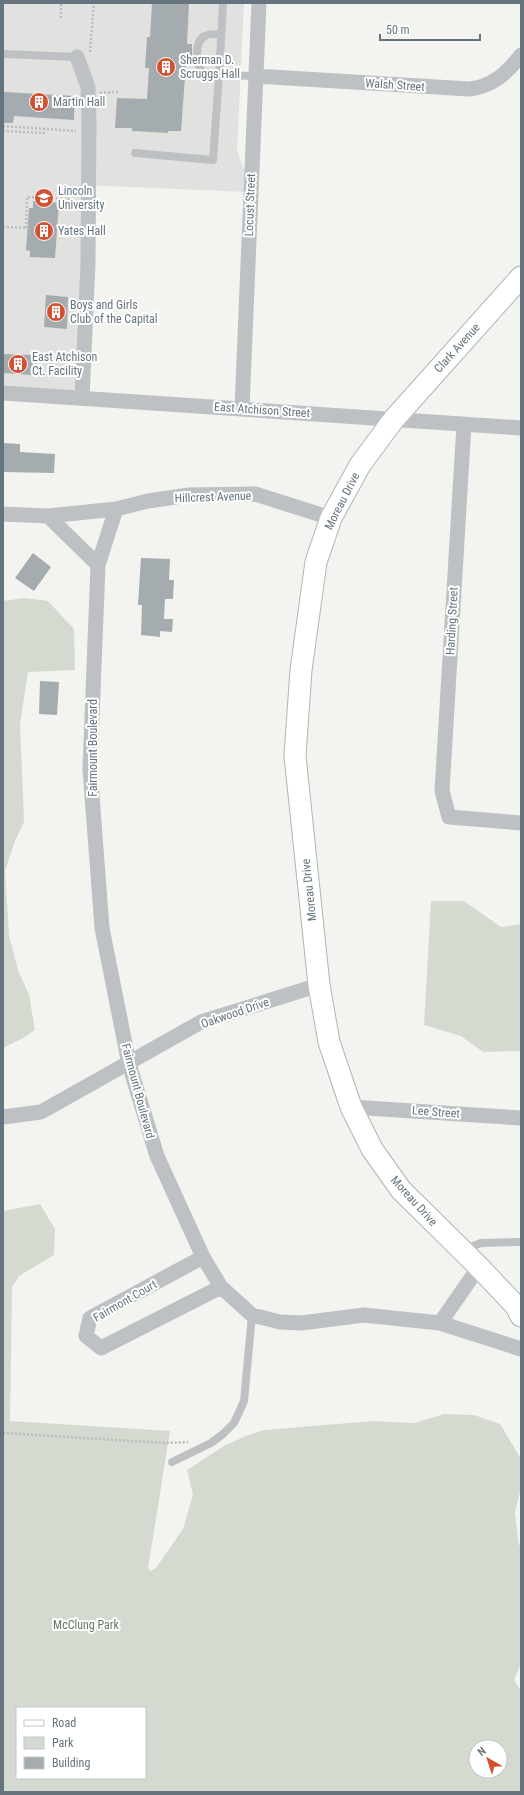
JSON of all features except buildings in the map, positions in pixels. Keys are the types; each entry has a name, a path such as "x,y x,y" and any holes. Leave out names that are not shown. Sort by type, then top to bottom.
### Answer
{"main road":[{"name":"Clark Avenue","path":"394,419 521,277"},
{"name":"Moreau Drive","path":"394,419 360,465 331,518 316,562 301,670 295,756 318,985 329,1042 351,1107 372,1149 401,1190 479,1267 515,1305 521,1316"}],"street":[{"name":"Locust Street","path":"242,408 259,3"},
{"name":"Walsh Street","path":"255,76 469,89 481,88 492,83 507,72 521,55"},
{"path":"77,57 88,87 90,210 82,398"},
{"name":"East Atchison Street","path":"3,394 242,408 521,428"},
{"name":"Harding Street","path":"464,424 442,791 449,817 521,823"},
{"name":"Hillcrest Avenue","path":"116,509 148,501 189,495 255,494 331,518"},
{"path":"3,514 48,516 116,509"},
{"name":"Fairmount Boulevard","path":"116,509 98,565 90,768 102,928 129,1064 156,1156 204,1257 221,1287 252,1315 280,1322 300,1323 364,1315 440,1323 521,1349"},
{"path":"48,516 98,565"},
{"name":"Oakwood Drive","path":"3,1117 40,1112 129,1064 201,1022 318,985"},
{"name":"Lee Street","path":"351,1107 521,1118"},
{"name":"Fairmont Court","path":"204,1257 90,1318 86,1336 101,1348 221,1287"},
{"path":"440,1323 479,1267"}],"lane":[{"path":"135,153 213,160 222,3"},
{"path":"221,35 213,34 204,36 200,41 197,55 198,64 202,72 218,75 255,76"},
{"path":"3,54 77,57"},
{"path":"462,1251 481,1243 521,1242"},
{"path":"172,1462 212,1443 234,1423 244,1401 252,1315"}],"path":[{"path":"61,3 61,18"},
{"path":"96,94 118,92"},
{"path":"3,126 83,131"},
{"path":"3,131 44,133 44,128"},
{"path":"26,228 27,197 69,199 69,209 90,210"},
{"path":"3,227 31,228"},
{"path":"3,1433 165,1443 193,1442"}],"shaded area":[{"name":"Lincoln University","path":"3,3 244,3 237,151 247,177 246,192 84,185 84,269 75,391 3,386"}],"green space":[{"path":"25,598 48,601 74,629 75,670 28,672 20,724 24,822 14,843 5,872 9,935 18,970 29,995 35,1030 3,1048 3,601"},
{"path":"431,901 464,901 501,927 521,924 521,1051 483,1052 461,1036 424,1025"},
{"name":"McClung Park","path":"40,1204 55,1229 54,1255 19,1276 12,1287 10,1421 170,1431 148,1568 150,1571 156,1568 183,1529 193,1494 187,1470 224,1446 246,1436 264,1430 374,1421 415,1423 444,1414 474,1415 500,1424 521,1459 521,1488 515,1512 518,1540 521,1550 521,1663 514,1680 521,1691 521,1792 3,1792 3,1211"}],"place":[{"name":"Sherman D. Scruggs Hall","path":"166,67"},
{"name":"Martin Hall","path":"39,102"},
{"name":"Lincoln University","path":"44,198"},
{"name":"Yates Hall","path":"44,231"},
{"name":"Boys and Girls Club of the Capital","path":"56,312"},
{"name":"East Atchison Ct. Facility","path":"18,364"}]}
